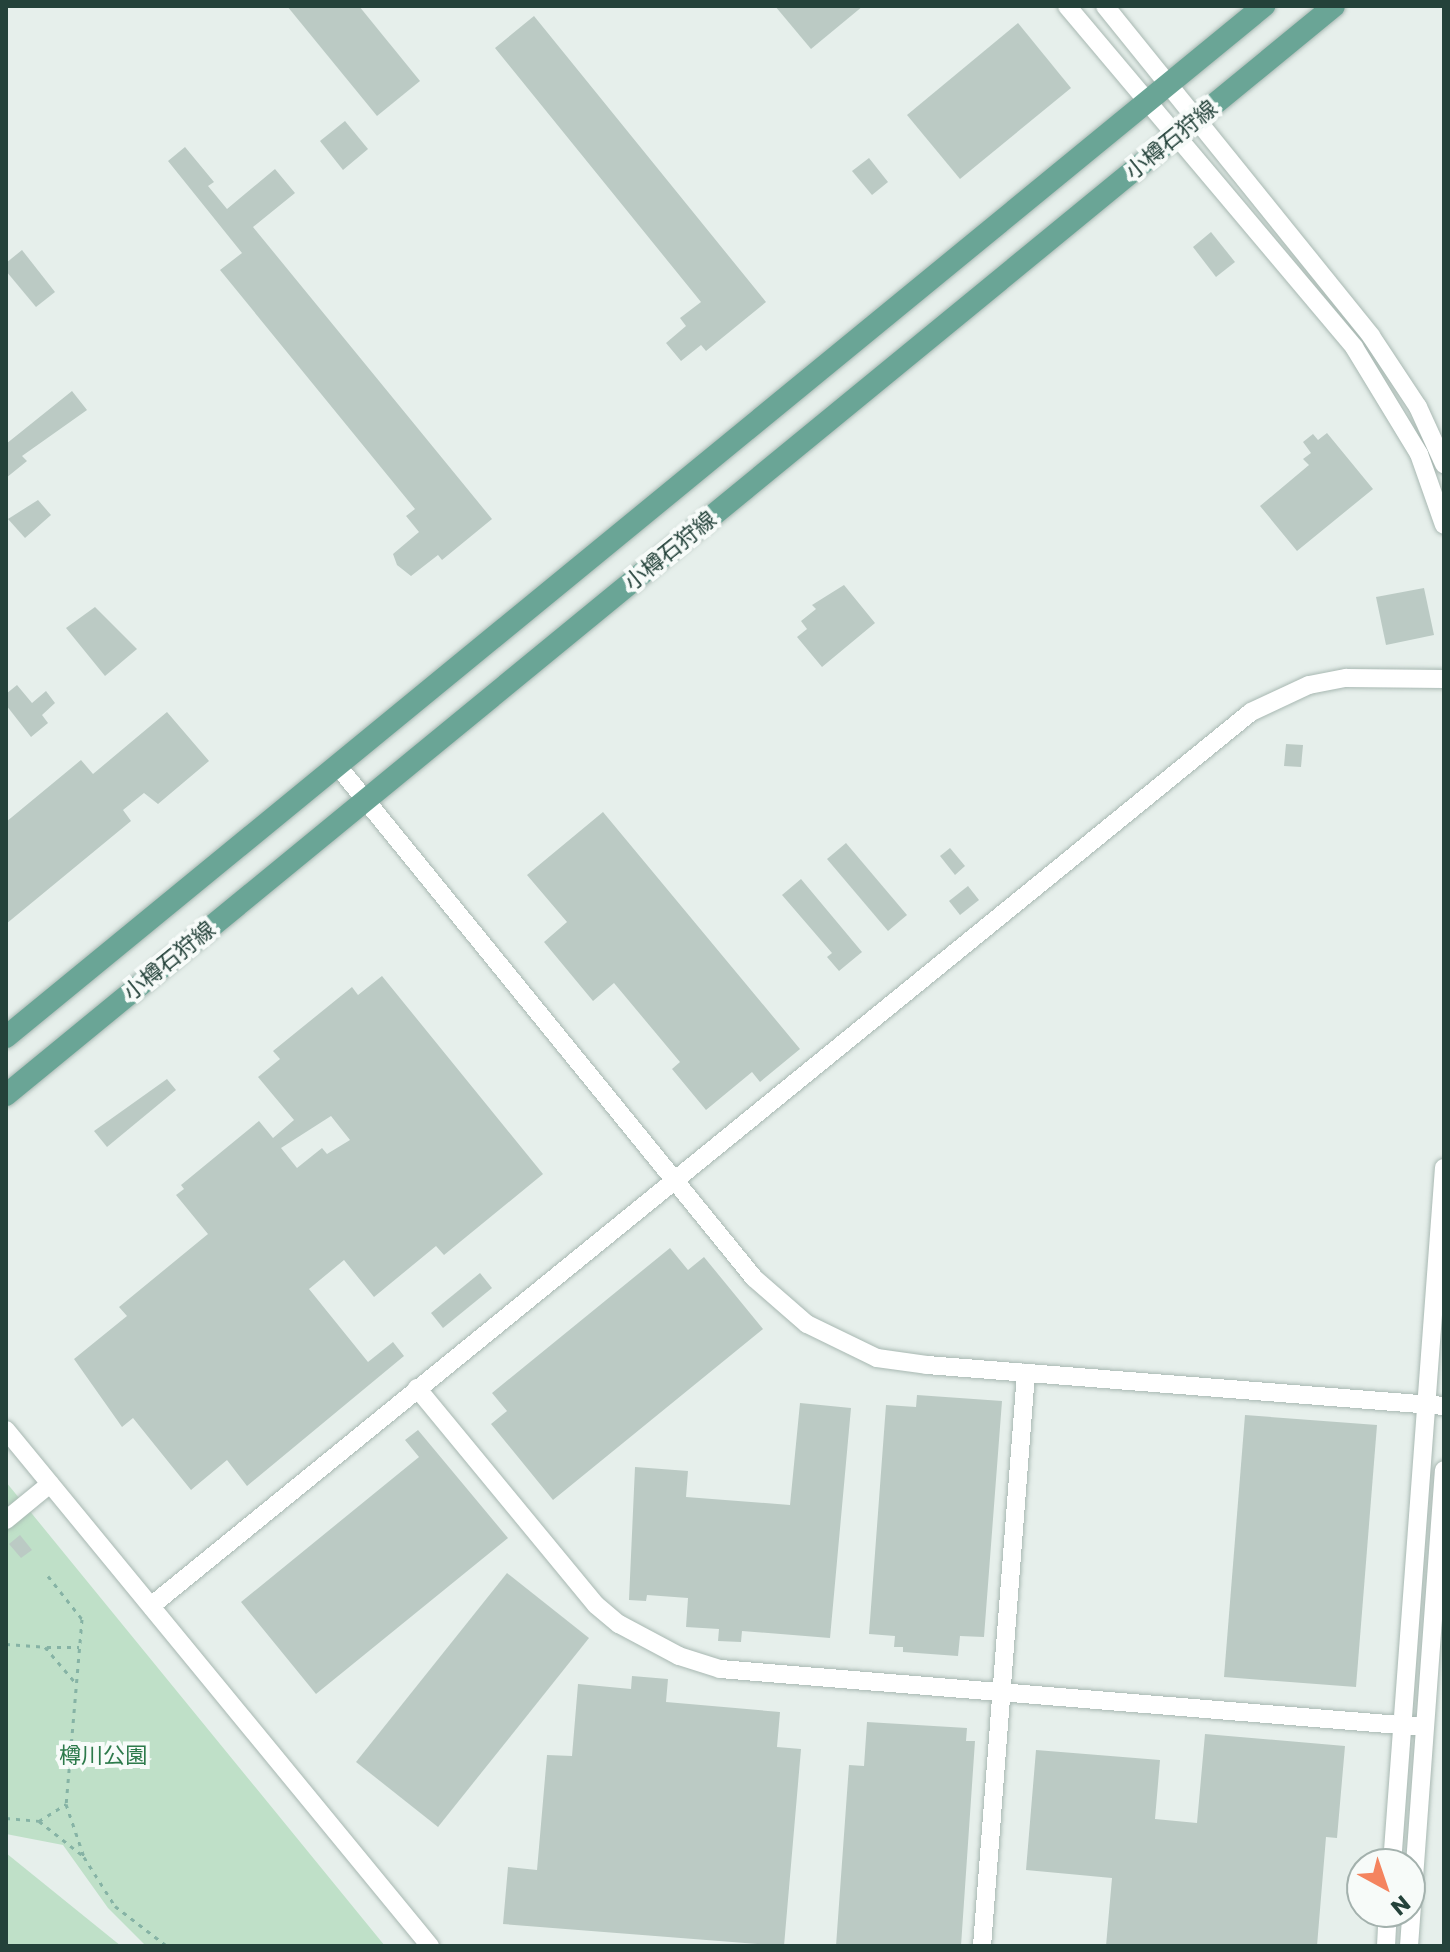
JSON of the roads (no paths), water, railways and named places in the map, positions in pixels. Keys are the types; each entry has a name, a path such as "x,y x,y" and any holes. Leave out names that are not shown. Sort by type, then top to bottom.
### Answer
{"main road":[{"name":"小樽石狩線","path":"6,1037 1264,6"},
{"name":"小樽石狩線","path":"6,1095 1334,6"}],"street":[{"path":"1067,6 1175,136 1203,162 1354,347 1419,454 1444,525"},
{"path":"1105,6 1379,347 1418,407 1444,464"},
{"path":"151,1606 1251,712 1309,685 1346,678 1444,679"},
{"path":"337,765 754,1278 807,1324 877,1358 1435,1406"},
{"path":"1393,1848 1402,1725 1435,1406 1444,1168"},
{"path":"982,1946 1004,1692 1026,1373"},
{"path":"417,1388 596,1605 649,1642 720,1669 1424,1727"},
{"path":"6,1430 430,1946"},
{"path":"1409,1946 1444,1470"},
{"path":"6,1520 50,1484"}],"park label":[{"name":"樽川公園","path":"103,1756"}]}
